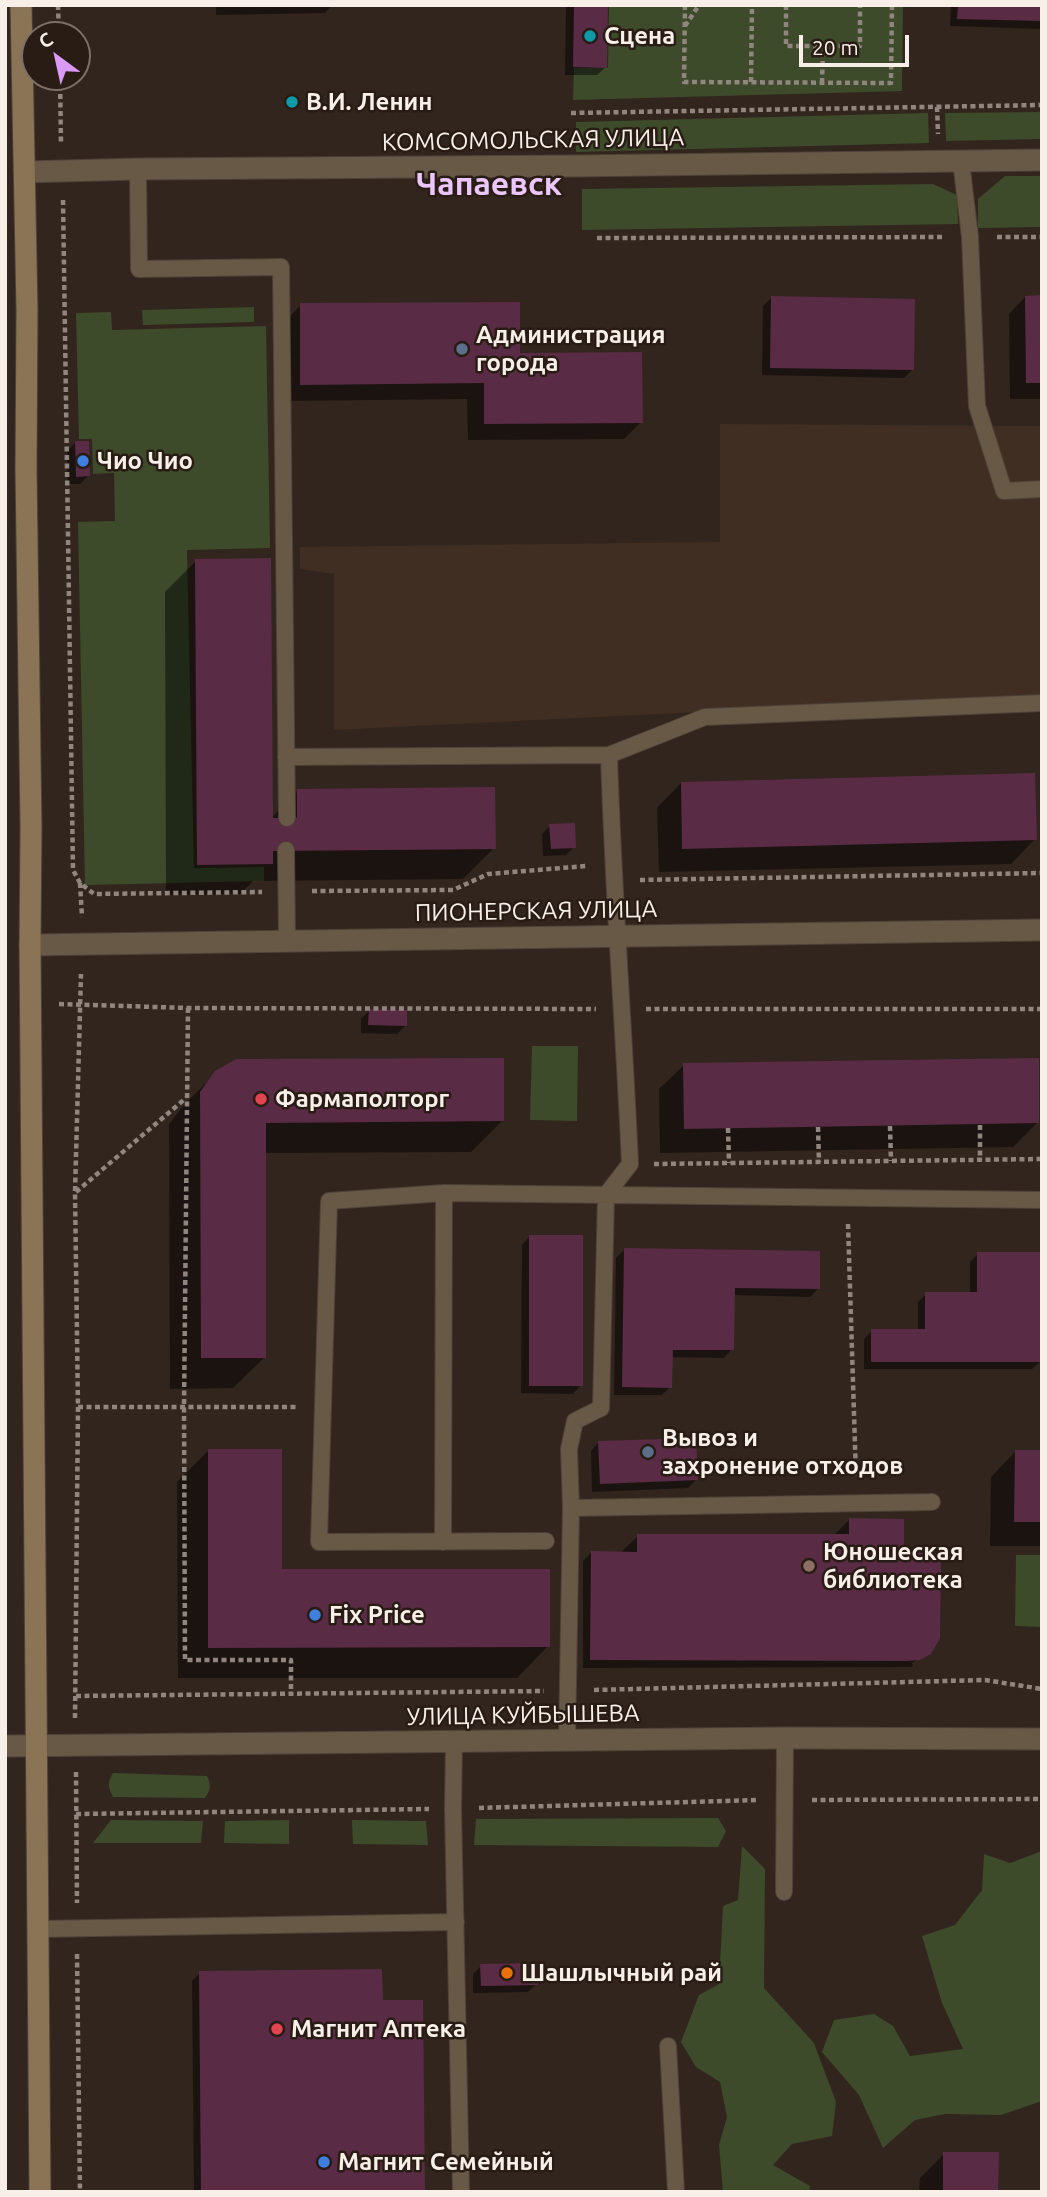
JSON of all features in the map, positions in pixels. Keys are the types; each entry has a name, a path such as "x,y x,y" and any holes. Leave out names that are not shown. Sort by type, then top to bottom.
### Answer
{"main road":[{"path":"21,5 31,827 40,2192"}],"street":[{"name":"КОМСОМОЛЬСКАЯ УЛИЦА","path":"25,172 1042,160"},
{"name":"ПИОНЕРСКАЯ УЛИЦА","path":"30,945 1042,930"},
{"name":"УЛИЦА КУЙБЫШЕВА","path":"5,1746 785,1738 1042,1739"}],"lane":[{"path":"961,161 970,237 977,406 1004,491 1042,489"},
{"path":"138,169 139,269 281,267 287,818"},
{"path":"286,757 609,755 705,717 1042,703"},
{"path":"568,1740 571,1508 569,1450 575,1421 601,1408 606,1195 630,1164 623,1009 613,880 609,755"},
{"path":"286,850 287,941"},
{"path":"443,1542 444,1193"},
{"path":"546,1541 319,1542 329,1201 444,1193 1042,1200"},
{"path":"571,1508 932,1502"},
{"path":"784,1892 785,1738"},
{"path":"454,1742 461,2192"},
{"path":"38,1929 456,1922"},
{"path":"668,2046 676,2192"}],"path":[{"path":"685,5 684,82 822,83 891,83 892,5"},
{"path":"684,26 699,5"},
{"path":"751,82 752,5"},
{"path":"786,5 786,46 860,46 860,5"},
{"path":"822,83 823,46"},
{"path":"60,91 71,829 73,870 80,883 94,894 453,890 488,874 593,866 613,880 1042,873"},
{"path":"571,113 1042,105"},
{"path":"597,238 1042,237"},
{"path":"80,883 83,944 75,1192 78,1407 75,1744 80,2192"},
{"path":"79,1003 188,1007 1042,1009"},
{"path":"188,1007 184,1408 185,1660 291,1660 291,1694"},
{"path":"75,1192 187,1098"},
{"path":"980,1125 980,1160"},
{"path":"890,1126 891,1161"},
{"path":"818,1127 819,1162"},
{"path":"728,1129 729,1163"},
{"path":"630,1164 1042,1159"},
{"path":"847,1198 857,1503"},
{"path":"78,1407 323,1407"},
{"path":"76,1814 453,1809 785,1800 1042,1799"}],"shaded area":[{"path":"720,424 1042,426 1042,695 334,730 334,574 300,569 300,547 720,542"}],"green space":[{"path":"609,5 903,5 902,91 573,100 574,68 608,68"},
{"path":"1042,112 1042,139 946,141 945,113"},
{"path":"928,113 929,143 576,152 576,122"},
{"path":"1005,176 1042,176 1042,227 978,228 978,199"},
{"path":"933,184 957,195 958,224 582,230 582,189"},
{"path":"254,307 254,322 143,325 142,310"},
{"path":"111,312 112,330 266,326 270,548 187,550 194,868 264,867 264,881 85,885 78,522 115,521 114,473 93,474 92,439 79,439 76,313"},
{"path":"532,1046 578,1046 577,1121 530,1120"},
{"path":"1016,1555 1042,1555 1042,1627 1015,1626"},
{"path":"113,1773 207,1776 210,1787 205,1798 113,1797 109,1785"},
{"path":"718,1818 726,1831 718,1847 474,1845 476,1819"},
{"path":"111,1820 203,1821 201,1843 93,1843"},
{"path":"289,1820 289,1844 224,1843 225,1821"},
{"path":"352,1820 426,1821 428,1845 353,1844"},
{"path":"742,1846 765,1869 764,1988 814,2043 836,2102 832,2136 792,2144 773,2165 810,2186 809,2192 723,2192 719,2145 727,2117 720,2082 696,2067 681,2042 699,1995 719,1984 723,1906 738,1900"},
{"path":"1042,1851 1042,2101 1001,2115 945,2114 915,2120 883,2148 859,2095 822,2052 834,2020 874,2014 893,2026 910,2056 963,2049 942,2003 922,1936 955,1925 982,1890 984,1854 1010,1863"}],"building":[{"name":"Сцена","path":"574,5 608,5 607,68 573,67"},
{"path":"958,5 1042,5 1042,21 957,19"},
{"path":"1042,295 1042,383 1026,383 1025,296"},
{"path":"771,296 915,299 914,370 770,368"},
{"path":"520,302 520,353 642,352 643,423 484,424 484,383 300,385 300,303"},
{"path":"75,441 89,441 90,476 76,477"},
{"path":"271,558 273,818 297,818 297,789 495,787 496,849 273,851 273,864 197,865 195,559"},
{"path":"1035,773 1037,840 682,849 681,782"},
{"path":"575,823 576,848 551,849 549,824"},
{"path":"369,1009 407,1010 407,1026 368,1025"},
{"path":"504,1058 504,1121 266,1123 266,1358 201,1358 200,1092 215,1071 236,1059"},
{"path":"1039,1058 1039,1123 684,1129 683,1063"},
{"path":"529,1235 583,1235 583,1386 529,1386"},
{"path":"624,1248 820,1251 820,1289 735,1288 734,1350 673,1350 672,1388 622,1387"},
{"path":"977,1252 1040,1252 1042,1362 871,1362 871,1329 925,1329 925,1292 977,1292"},
{"path":"696,1438 698,1480 600,1484 598,1441"},
{"path":"208,1449 282,1449 282,1569 550,1569 550,1647 208,1648"},
{"path":"1015,1450 1042,1450 1042,1522 1014,1522"},
{"path":"849,1518 904,1519 904,1552 941,1553 940,1638 931,1654 920,1660 906,1661 590,1660 591,1551 637,1552 637,1534 849,1534"},
{"path":"538,1963 538,1985 481,1986 480,1964"},
{"path":"382,1969 383,2000 423,2000 425,2192 201,2192 199,1971"},
{"path":"943,2152 999,2152 998,2192 943,2192"}],"place":[{"name":"Сцена","path":"590,36"},
{"name":"В.И. Ленин","path":"292,102"},
{"name":"Администрация города","path":"462,349"},
{"name":"Чио Чио","path":"83,461"},
{"name":"Фармаполторг","path":"261,1099"},
{"name":"Вывоз и захронение отходов","path":"648,1452"},
{"name":"Юношеская библиотека","path":"809,1566"},
{"name":"Fix Price","path":"315,1615"},
{"name":"Шашлычный рай","path":"507,1973"},
{"name":"Магнит Аптека","path":"277,2029"},
{"name":"Магнит Семейный","path":"324,2162"}],"district":[{"name":"Чапаевск","path":"489,184"}]}
